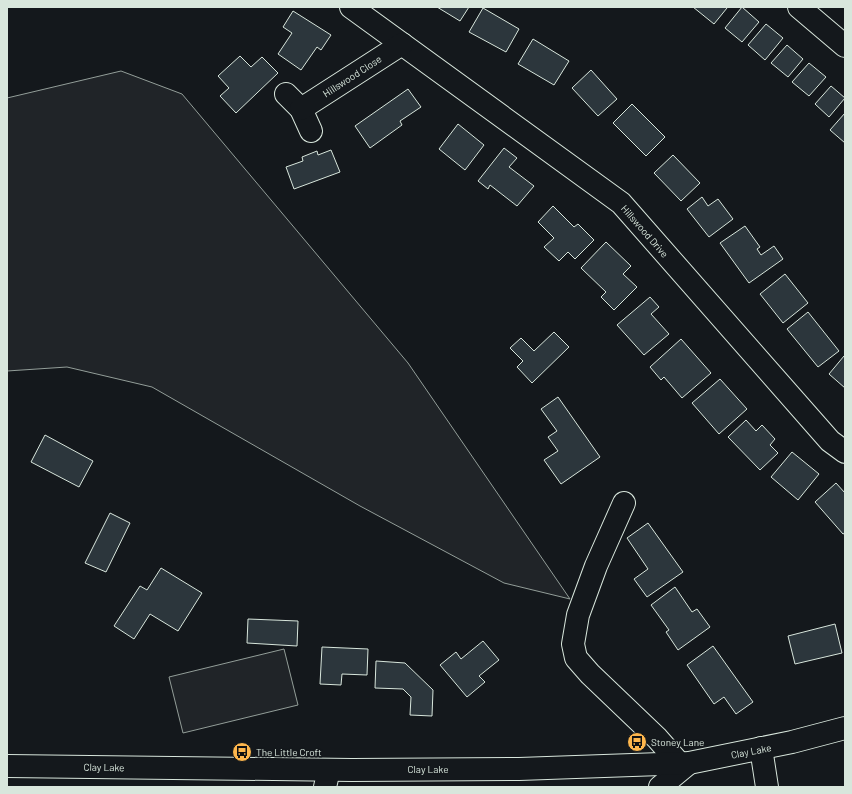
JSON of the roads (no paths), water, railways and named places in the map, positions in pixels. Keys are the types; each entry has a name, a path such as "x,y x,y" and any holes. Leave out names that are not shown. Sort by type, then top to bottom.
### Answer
{"street":[{"name":"Hillswood Drive","path":"352,7 621,203 830,441 845,452"},
{"path":"799,7 845,46"},
{"name":"Hillswood Close","path":"301,109 402,44"},
{"path":"286,94 301,109 312,131"},
{"path":"624,503 596,566 578,615 573,644 576,658 590,674 684,763 660,787"},
{"name":"Clay Lake","path":"7,766 327,778 684,763 792,742 845,728"},
{"path":"761,748 767,787"}],"place":[{"name":"Stoney Lane","path":"637,742"},
{"name":"The Little Croft","path":"242,752"}]}
